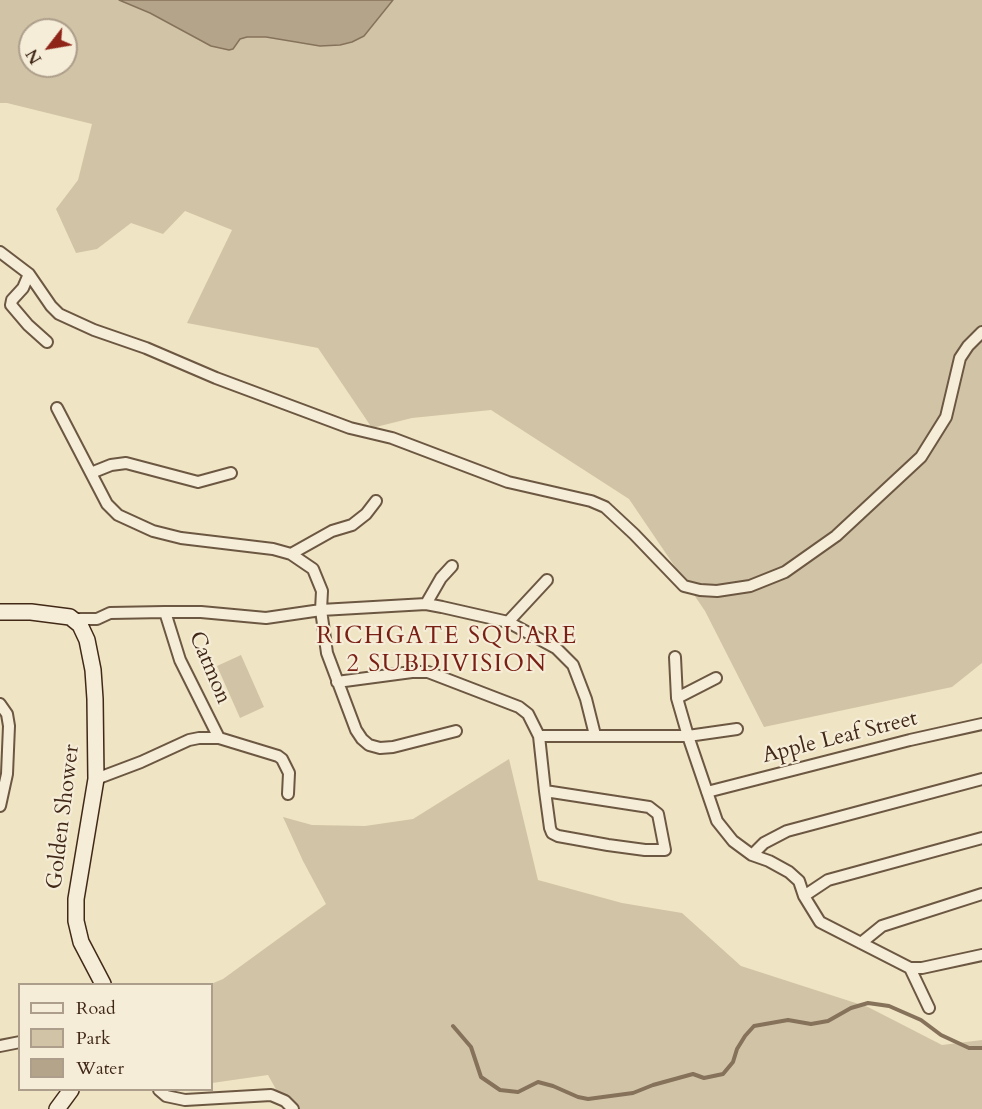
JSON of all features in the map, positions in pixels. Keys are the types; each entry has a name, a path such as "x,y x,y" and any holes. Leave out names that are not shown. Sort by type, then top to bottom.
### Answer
{"main road":[{"path":"0,612 32,612 74,619"},
{"name":"Golden Shower","path":"74,619 80,625 87,640 93,669 96,729 96,779 77,890 76,921 81,942 102,983"},
{"path":"57,1109 70,1091"}],"street":[{"path":"0,252 29,274 59,314 216,378 350,428 392,438 508,482 591,501 605,507 684,586 717,591 750,586 785,572 836,536 921,457 946,417 960,358 968,345 982,332"},
{"path":"29,274 23,288 11,302 28,325 47,342"},
{"path":"57,408 107,504 118,515 145,528 181,538 273,549 291,554 313,569 322,591 321,610 327,653 356,730 362,740 380,748 393,747 456,731"},
{"path":"91,473 111,465 126,463 198,482 231,473"},
{"path":"291,554 332,531 352,525 366,514 376,501"},
{"path":"426,604 441,578 453,566"},
{"path":"508,622 547,580"},
{"path":"74,619 97,619 110,613 165,612 201,612 266,618 321,610 426,604 508,622 556,648 573,665 586,699 595,735"},
{"name":"Catmon","path":"165,612 180,660 219,738"},
{"path":"675,657 677,698 688,736 717,821 733,841 752,855 789,872 799,881 804,896 820,922 910,968 981,958"},
{"path":"337,682 412,672 435,674 519,706 528,714 539,736 545,791 550,828 558,836 645,850 665,850 658,814 649,807 545,791"},
{"path":"677,698 716,678"},
{"path":"0,704 7,714 9,726 7,774 0,806"},
{"name":"Apple Leaf Street","path":"707,792 982,724"},
{"path":"539,736 688,736 737,729"},
{"path":"96,779 189,740 219,738 282,759 289,773 288,794"},
{"path":"752,855 764,843 787,831 982,779"},
{"path":"804,896 828,879 982,838"},
{"path":"861,943 882,926 982,894"},
{"path":"910,968 929,1008"},
{"path":"0,1046 18,1042"},
{"path":"161,1091 166,1096 185,1100 271,1095 285,1101 292,1109"}],"green space":[{"path":"0,0 119,0 150,13 201,41 222,49 233,49 240,39 247,37 266,37 300,43 370,29 393,0 982,0 982,663 952,687 764,727 705,611 629,499 491,410 412,418 372,428 318,348 187,323 232,230 185,211 163,234 131,223 97,249 76,253 56,209 78,180 92,124 0,103"},
{"path":"241,655 264,707 240,718 217,666"},
{"path":"509,759 538,880 622,903 682,913 741,966 868,1007 942,1045 982,1040 982,1109 287,1109 268,1075 213,1083 213,983 223,979 326,904 283,817 312,825 365,826 413,819"}],"water":[{"path":"119,0 393,0 364,36 352,42 320,46 266,37 247,37 240,39 233,49 229,50 211,46 150,13"}],"waterway":[{"path":"453,1026 471,1047 481,1077 500,1090 518,1092 538,1082 588,1099 633,1093 693,1074 704,1078 723,1074 733,1062 737,1049 745,1036 754,1026 788,1020 811,1024 828,1021 851,1008 868,1003 889,1006 921,1020 941,1035 969,1048 982,1048"}],"district":[{"name":"RICHGATE SQUARE 2 SUBDIVISION","path":"447,651"}]}
